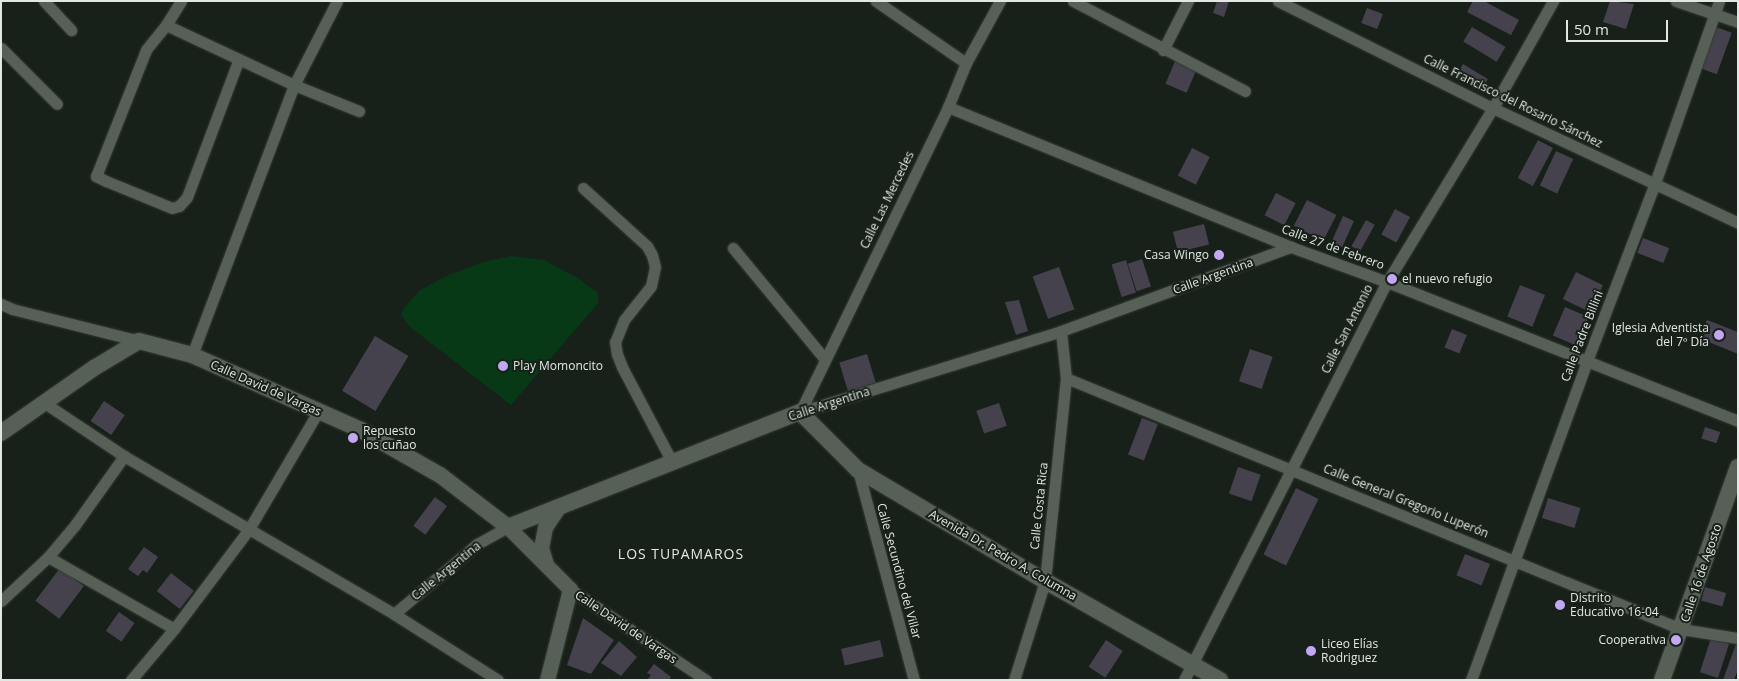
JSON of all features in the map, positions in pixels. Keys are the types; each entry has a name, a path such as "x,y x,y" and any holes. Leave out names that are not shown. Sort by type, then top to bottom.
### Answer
{"main road":[{"name":"Calle David de Vargas","path":"138,341 192,354 361,430 440,475 508,527"},
{"path":"1,433 46,404 94,368 138,341"},
{"name":"Calle Argentina","path":"508,527 800,412"},
{"name":"Avenida Dr. Pedro A. Columna","path":"800,412 858,470 1220,680"},
{"name":"Calle 16 de Agosto","path":"1662,680 1738,467"}],"street":[{"path":"44,1 71,30"},
{"path":"181,1 166,25 146,50 96,176 172,208 179,206 187,197 239,59"},
{"path":"192,354 294,85 337,1"},
{"path":"876,1 966,63"},
{"name":"Calle Las Mercedes","path":"800,412 824,358 948,107 966,63 1000,1"},
{"path":"1073,1 1163,50 1245,90"},
{"path":"1163,50 1188,1"},
{"name":"Calle Francisco del Rosario Sánchez","path":"1278,1 1493,108 1738,223"},
{"name":"Calle San Antonio","path":"1184,680 1387,282 1493,108 1553,1"},
{"path":"1676,1 1738,22"},
{"name":"Calle Padre Billini","path":"1472,680 1587,362 1655,183 1719,1"},
{"path":"166,25 294,85 359,110"},
{"path":"1,48 57,104"},
{"name":"Calle 27 de Febrero","path":"948,107 1291,247 1387,282 1738,421"},
{"path":"583,188 647,246 652,255 655,267 651,286 624,320 615,342 622,367 672,462"},
{"name":"Calle Argentina","path":"800,412 1062,331 1291,247"},
{"path":"733,248 824,358"},
{"name":"Calle David de Vargas","path":"1,304 12,309 138,341"},
{"name":"Calle Costa Rica","path":"1014,680 1045,580 1066,378 1062,331"},
{"name":"Calle General Gregorio Luperón","path":"1066,378 1681,629 1738,638"},
{"path":"46,404 124,456 394,614 498,680"},
{"path":"132,680 174,629 249,529 318,412"},
{"path":"1,601 48,557 75,525 124,456"},
{"name":"Calle Secundino del Villar","path":"858,470 914,680"},
{"path":"546,566 541,548 545,527 559,506"},
{"path":"508,527 570,590 547,680"},
{"name":"Calle Argentina","path":"394,614 477,544 508,527"},
{"path":"48,557 174,629"},
{"name":"Calle David de Vargas","path":"570,590 706,680"}],"green space":[{"name":"Play Momoncito","path":"511,256 544,260 579,279 598,293 598,303 511,405 410,327 401,315 404,308 420,290 451,274 484,262"}],"building":[{"path":"1217,1 1229,1 1224,17 1213,13"},
{"path":"1473,1 1484,1 1519,20 1511,35 1467,12"},
{"path":"1610,1 1634,4 1626,29 1603,22"},
{"path":"1367,8 1383,14 1377,29 1361,23"},
{"path":"1713,26 1732,33 1717,74 1698,67"},
{"path":"1472,27 1505,47 1497,62 1463,42"},
{"path":"1176,59 1197,68 1187,93 1165,84"},
{"path":"1463,64 1488,79 1480,92 1455,77"},
{"path":"1538,140 1553,148 1533,186 1518,178"},
{"path":"1192,148 1210,157 1196,185 1178,176"},
{"path":"1556,151 1573,159 1557,193 1540,185"},
{"path":"1276,193 1296,203 1284,225 1265,215"},
{"path":"1307,200 1336,215 1323,241 1294,226"},
{"path":"1395,209 1410,217 1396,243 1381,235"},
{"path":"1343,216 1354,221 1342,247 1331,242"},
{"path":"1366,220 1375,225 1360,251 1351,246"},
{"path":"1204,224 1209,244 1178,252 1173,232"},
{"path":"1643,238 1669,248 1663,263 1637,253"},
{"path":"1142,259 1151,287 1137,291 1128,264"},
{"path":"1126,260 1136,293 1122,297 1112,264"},
{"path":"1059,267 1074,309 1048,319 1033,277"},
{"path":"1576,272 1603,285 1590,312 1563,299"},
{"path":"1520,285 1545,295 1532,327 1507,317"},
{"path":"1019,300 1028,331 1016,335 1005,302"},
{"path":"1565,307 1589,317 1577,346 1553,336"},
{"name":"Iglesia Adventista del 7º Día","path":"1707,320 1738,332 1738,354 1699,338"},
{"path":"1452,329 1467,335 1459,354 1445,348"},
{"path":"375,336 408,356 375,411 342,391"},
{"path":"1250,349 1273,357 1262,389 1239,381"},
{"path":"867,354 876,383 848,391 839,362"},
{"path":"104,401 125,415 111,435 91,421"},
{"path":"999,403 1007,426 984,434 976,411"},
{"path":"1142,418 1158,424 1144,461 1128,454"},
{"path":"1705,427 1720,432 1717,443 1701,438"},
{"path":"1238,467 1261,475 1252,501 1229,493"},
{"path":"1296,488 1318,499 1286,565 1264,555"},
{"path":"435,497 447,506 425,535 413,526"},
{"path":"1548,498 1581,508 1574,528 1542,518"},
{"path":"144,547 158,557 147,573 143,570 138,576 128,569"},
{"path":"1465,554 1490,564 1481,585 1456,575"},
{"path":"60,568 84,586 59,619 35,601"},
{"path":"171,573 194,591 180,609 157,591"},
{"path":"1705,587 1726,593 1722,607 1701,600"},
{"path":"119,612 135,623 121,642 106,631"},
{"path":"583,618 614,640 591,674 567,665"},
{"path":"1711,638 1729,644 1718,678 1700,672"},
{"path":"880,640 884,657 845,666 841,649"},
{"path":"1106,640 1123,651 1105,678 1089,667"},
{"path":"619,641 637,657 621,676 601,663"},
{"path":"1736,644 1738,645 1738,670 1734,680 1723,680"},
{"path":"654,664 671,677 669,680 647,680 651,675 647,673"}],"place":[{"name":"Casa Wingo","path":"1219,255"},
{"name":"el nuevo refugio","path":"1392,279"},
{"name":"Iglesia Adventista del 7º Día","path":"1719,335"},
{"name":"Play Momoncito","path":"503,366"},
{"name":"Repuesto los cuñao","path":"353,438"},
{"name":"Distrito Educativo 16-04","path":"1560,605"},
{"name":"Cooperativa","path":"1676,640"},
{"name":"Liceo Elías Rodriguez","path":"1311,651"}],"district":[{"name":"LOS TUPAMAROS","path":"681,554"}]}
